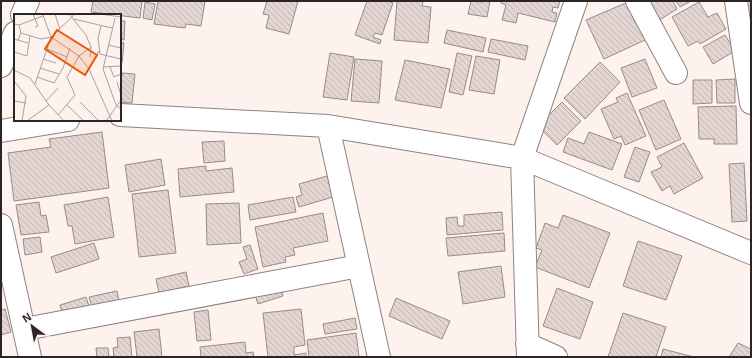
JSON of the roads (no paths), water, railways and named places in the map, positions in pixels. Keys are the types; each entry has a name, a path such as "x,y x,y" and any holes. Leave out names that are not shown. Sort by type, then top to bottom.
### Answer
{"street":[{"path":"22,14 28,1"},
{"path":"556,357 527,351 522,158 576,1"},
{"path":"637,1 676,73"},
{"path":"736,1 751,103"},
{"path":"1,66 14,35"},
{"path":"121,115 328,126 522,158 751,252"},
{"path":"1,131 62,121"},
{"path":"328,126 379,357"},
{"path":"1,225 30,357"},
{"path":"25,329 359,266"}]}
